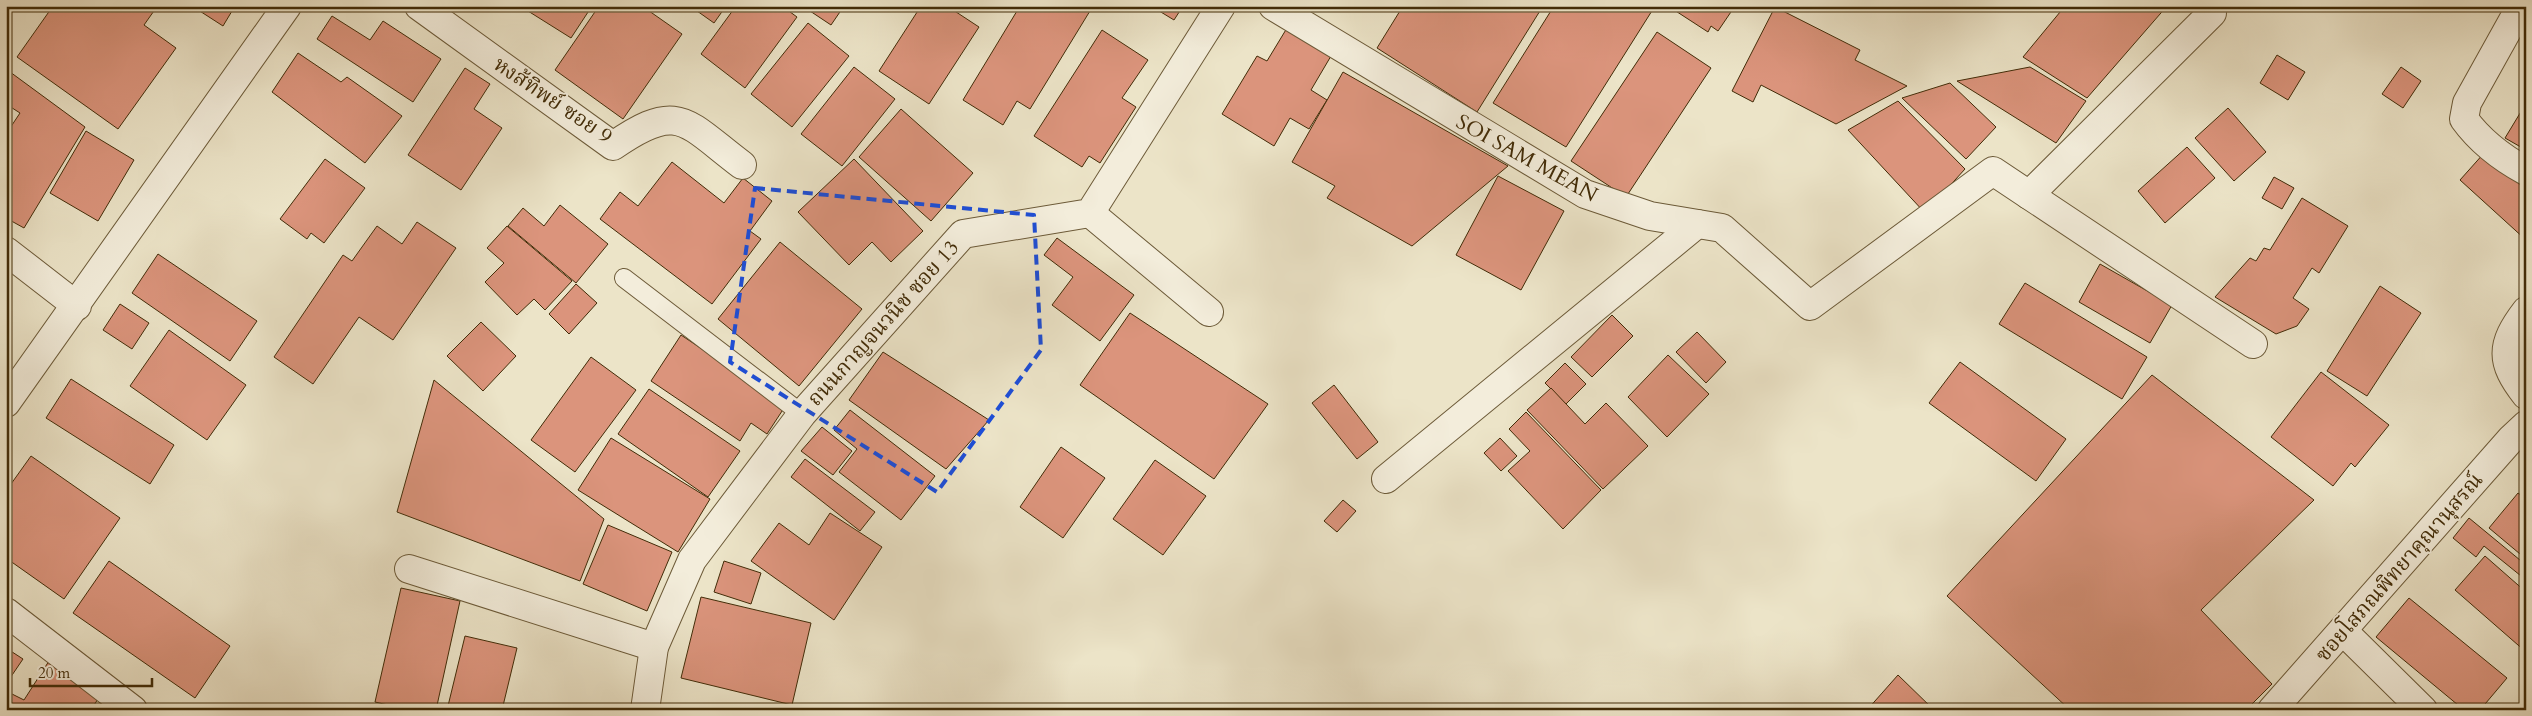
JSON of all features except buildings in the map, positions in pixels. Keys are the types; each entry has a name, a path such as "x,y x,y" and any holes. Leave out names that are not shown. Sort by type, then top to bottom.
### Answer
{"street":[{"path":"6,403 77,306 287,6"},
{"name":"หงส้ทิพย์ ซอย 9","path":"419,6 448,14 613,146 645,125 658,120 674,120 686,122 742,165"},
{"path":"1210,312 1090,213 1221,6"},
{"name":"SOI SAM MEAN","path":"1273,6 1564,183 1605,202 1650,216 1722,228 1810,306 1993,171 2029,195"},
{"path":"2521,6 2467,103 2464,119 2475,133 2510,162 2526,172"},
{"path":"2212,13 2029,195 2253,344"},
{"name":"ถนนกาญจนวนิช ซอย 13","path":"645,710 654,647 692,560 802,414 963,234 1090,213"},
{"path":"1386,479 1697,224"},
{"path":"6,250 77,306"},
{"path":"2526,311 2507,340 2505,357 2508,370 2526,395"},
{"name":"ซอยโสภณพิทยาคุณานุสรณ์","path":"2272,710 2511,439 2526,425"},
{"path":"408,569 654,647"},
{"path":"6,612 133,710"},
{"path":"2343,631 2423,710"}],"lane":[{"path":"624,278 802,414"}],"highlighted area":[{"path":"755,188 1034,215 1041,350 937,492 730,362"}]}
